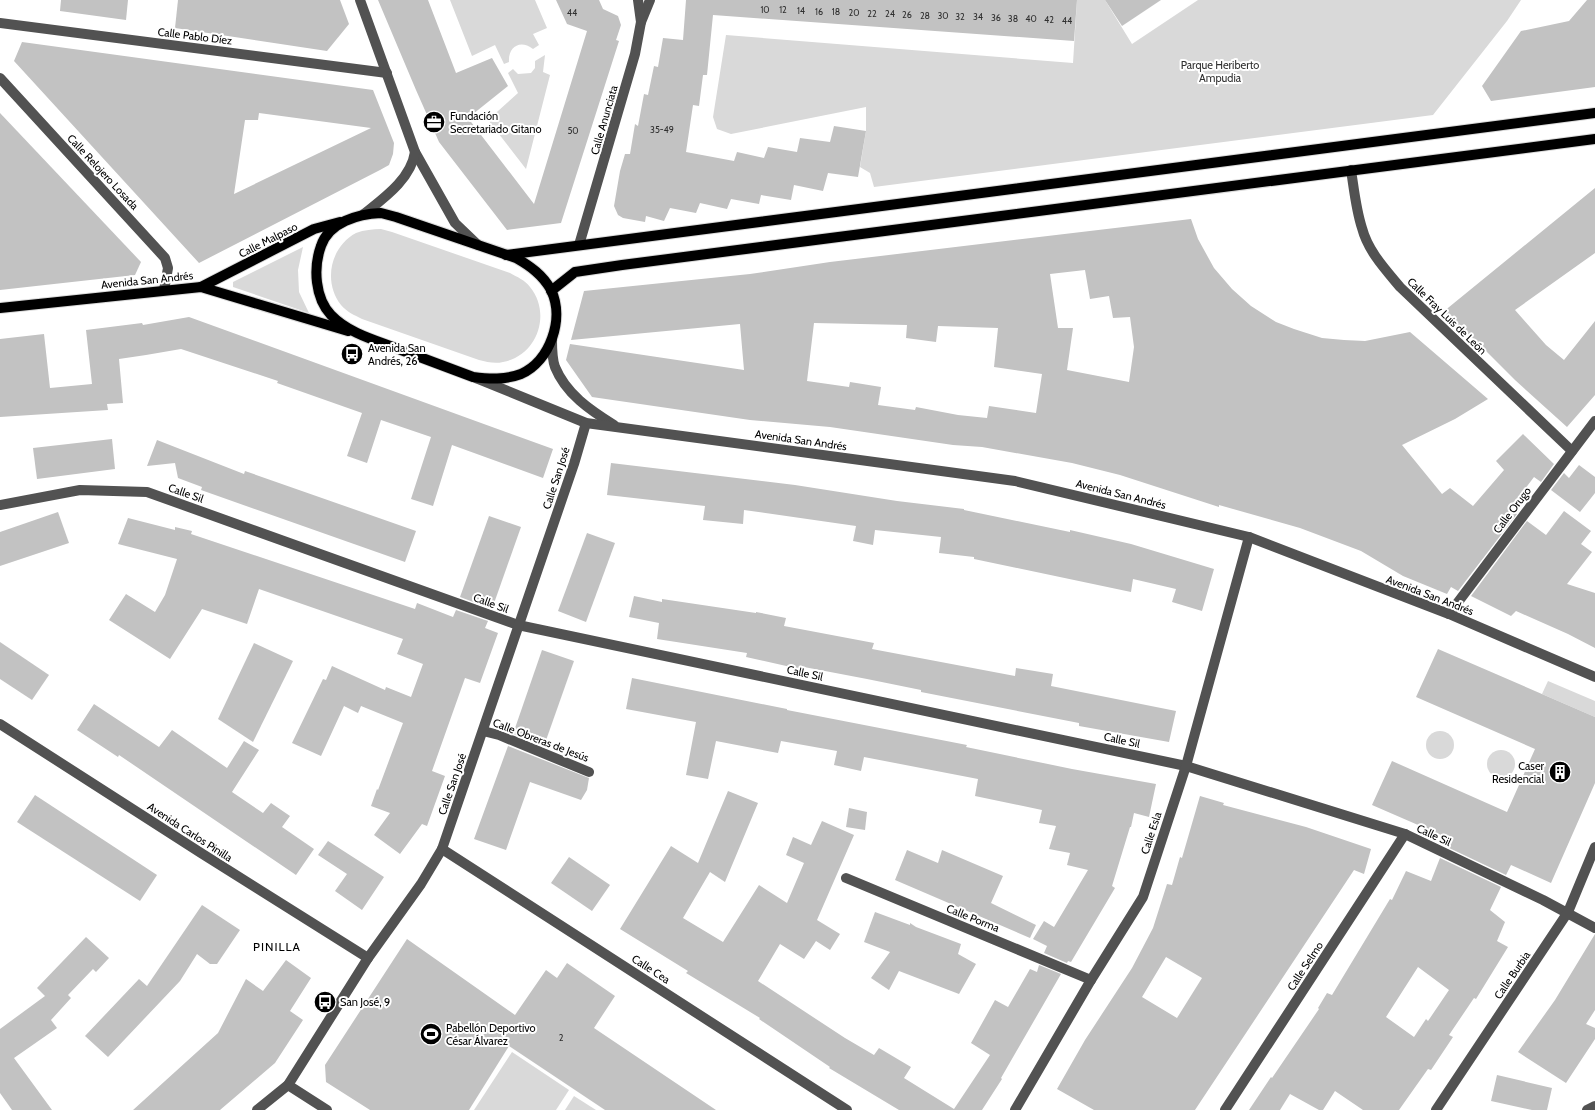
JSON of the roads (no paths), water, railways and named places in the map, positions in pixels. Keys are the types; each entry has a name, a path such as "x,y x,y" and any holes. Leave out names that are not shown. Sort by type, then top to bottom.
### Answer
{"main road":[{"path":"506,255 1595,113"},
{"path":"348,219 334,228 323,241 318,256 316,272 318,288 323,304 332,315 362,335 473,377 489,379 521,373 534,365 544,354 552,340 555,323 556,307 551,291 575,272 1595,139"},
{"name":"Calle Malpaso","path":"201,287 314,229 364,214 381,213 396,216 506,255 530,266 542,277 551,291"},
{"name":"Avenida San Andrés","path":"0,308 201,287 362,335"}],"street":[{"path":"360,0 415,152 455,223 480,246"},
{"name":"Calle Anunciata","path":"579,245 633,62 641,22 638,0"},
{"path":"641,22 650,0"},
{"name":"Calle Pablo Díez","path":"0,23 387,73"},
{"name":"Calle Relojero Losada","path":"0,78 165,258 168,268 164,290"},
{"path":"364,214 393,190 407,174 414,160 415,152"},
{"name":"Calle Fray Luis de León","path":"1351,170 1362,228 1369,245 1383,267 1400,287 1572,451"},
{"name":"Avenida San Andrés","path":"552,340 554,366 563,383 580,401 617,427"},
{"name":"Avenida San Andrés","path":"473,377 586,423 1015,481 1249,537 1449,614 1595,677"},
{"name":"Calle Orugo","path":"1449,614 1595,421"},
{"name":"Calle San José","path":"257,1110 288,1085 368,958 421,884 442,849 574,464 586,423"},
{"name":"Calle Sil","path":"0,505 80,490 147,492 518,625 1186,766 1405,834 1568,912 1595,928"},
{"name":"Calle Esla","path":"1015,1110 1143,897 1186,766 1249,537"},
{"name":"Avenida Carlos Pinilla","path":"0,724 368,958"},
{"name":"Calle Obreras de Jesús","path":"483,731 499,735 589,772"},
{"name":"Calle Selmo","path":"1225,1110 1405,834"},
{"name":"Calle Burbia","path":"1436,1110 1568,912 1595,847"},
{"name":"Calle Cea","path":"442,849 847,1110"},
{"name":"Calle Porma","path":"846,878 1092,980"},
{"path":"288,1085 327,1110"},
{"path":"1587,1110 1595,1106"}],"place":[{"name":"Fundación Secretariado Gitano","path":"434,122"},
{"name":"Avenida San Andrés, 26","path":"352,354"},
{"name":"Caser Residencial","path":"1560,772"},
{"name":"San José, 9","path":"325,1002"},
{"name":"Pabellón Deportivo César Álvarez","path":"431,1034"}],"district":[{"name":"PINILLA","path":"277,946"}],"park label":[{"name":"Parque Heriberto Ampudia","path":"1220,71"}]}
